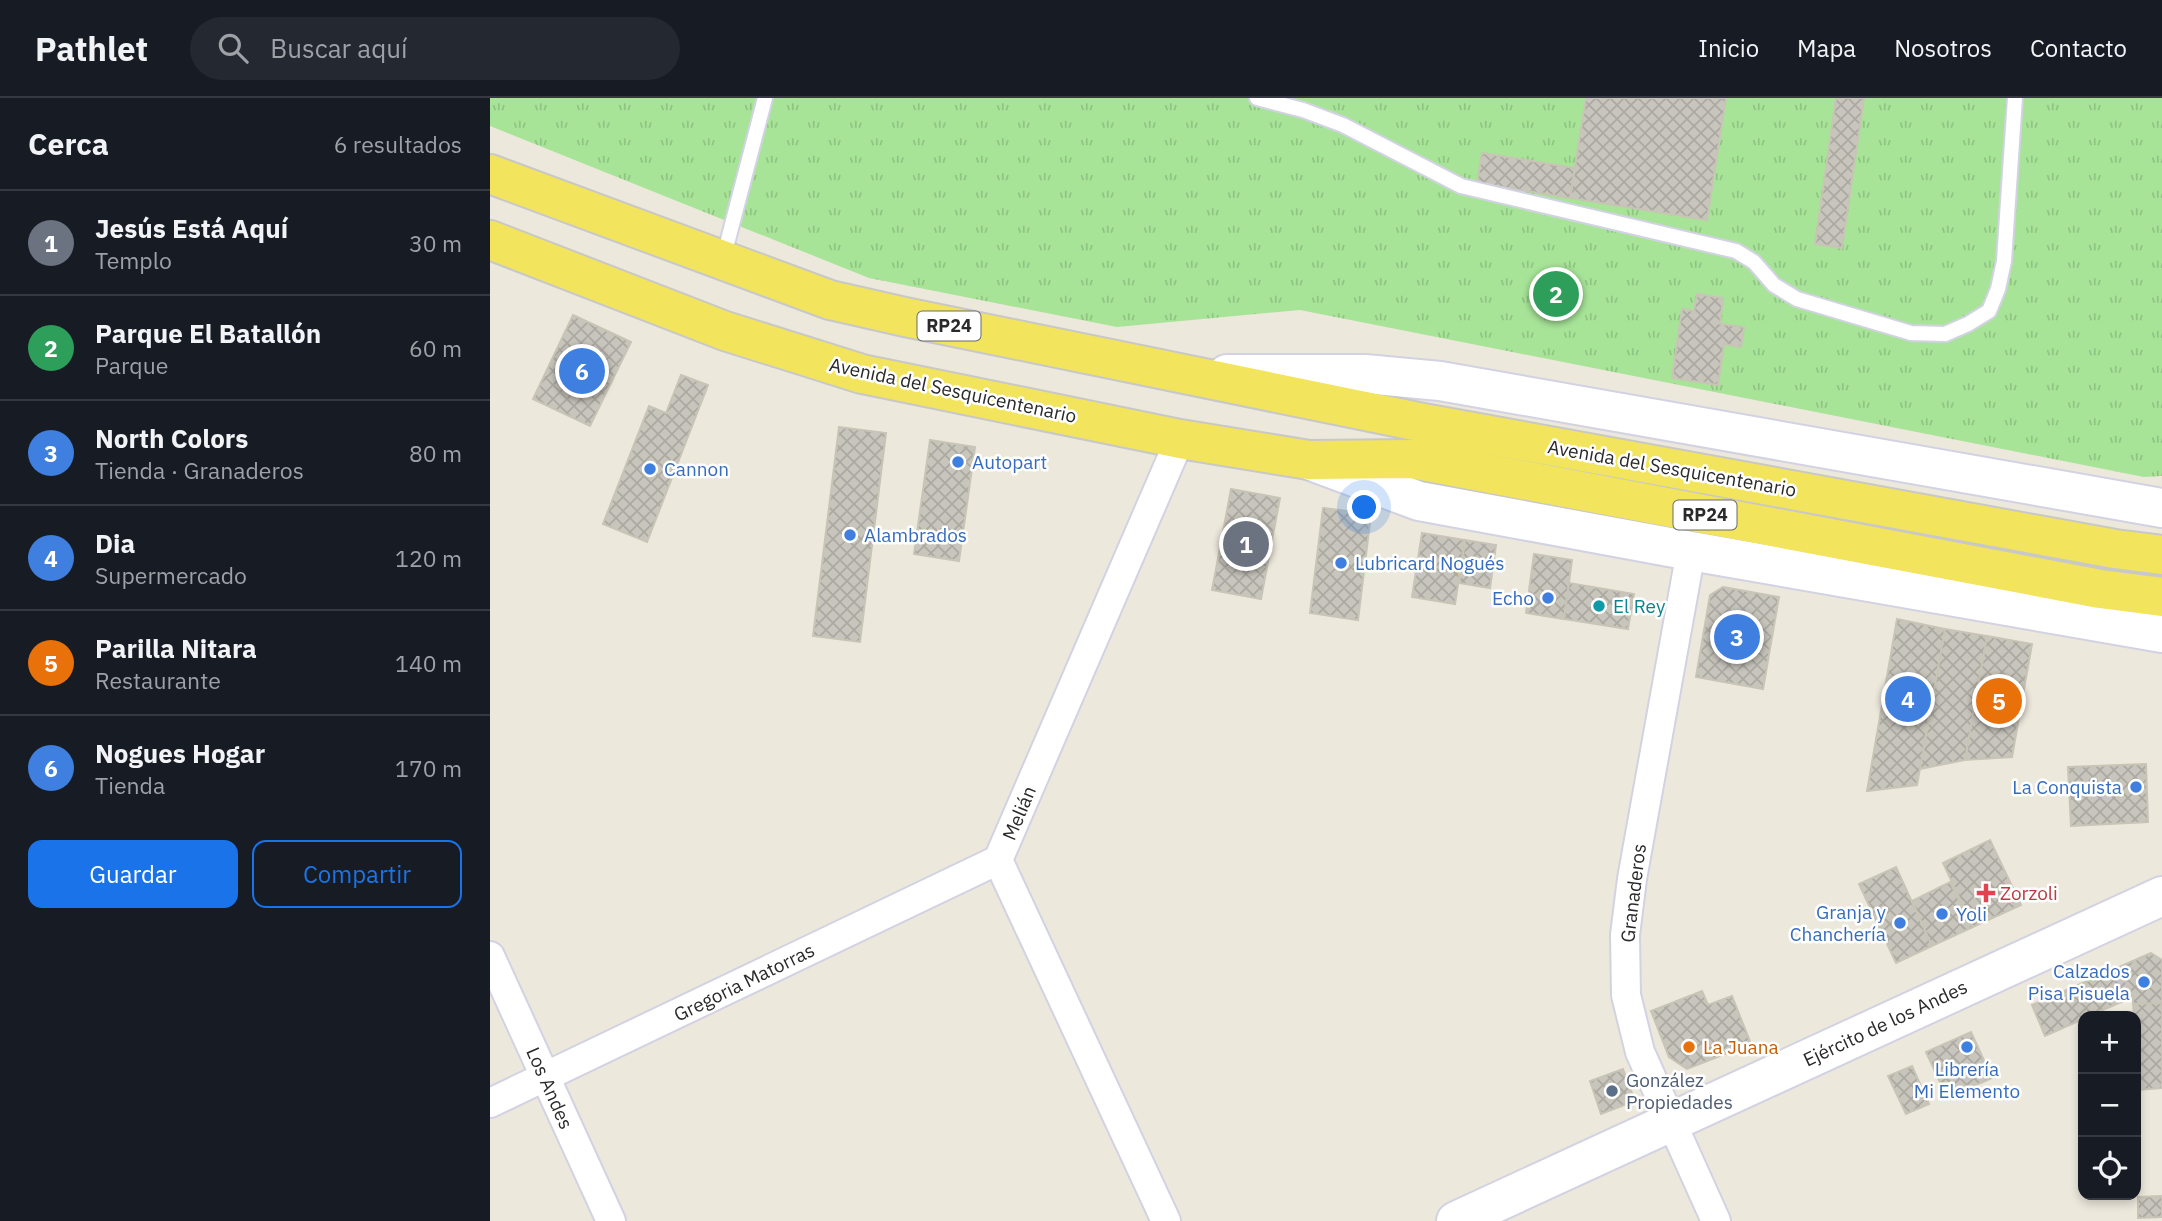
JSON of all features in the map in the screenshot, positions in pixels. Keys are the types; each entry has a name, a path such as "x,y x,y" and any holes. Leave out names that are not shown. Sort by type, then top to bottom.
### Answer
{"main road":[{"name":"Avenida del Sesquicentenario","path":"490,174 830,300 1465,430 2115,549 2162,555"},
{"name":"Avenida del Sesquicentenario","path":"490,240 726,331 862,373 1180,439 1309,460 1412,459 2100,589 2162,597"}],"street":[{"name":"Avenida del Sesquicentenario","path":"1183,374 1365,374 1440,381 2162,508"},
{"name":"Melián","path":"1166,1221 998,860 1180,439"},
{"name":"Avenida del Sesquicentenario","path":"1309,460 1419,500 1691,551 2162,633"},
{"name":"Granaderos","path":"1691,551 1632,879 1625,935 1626,995 1640,1052 1716,1221"},
{"name":"Gregoria Matorras","path":"490,1103 998,860"},
{"name":"Ejército de los Andes","path":"1456,1221 2162,896"},
{"name":"Los Andes","path":"490,956 611,1221"}],"lane":[{"path":"723,261 765,98"},
{"path":"1258,98 1303,110 1343,125 1461,186 1735,251 1754,262 1774,285 1797,299 1911,332 1945,334 1989,311 1998,289 2004,261 2015,98"}],"green space":[{"path":"490,98 2162,98 2162,476 2144,477 1300,310 1117,327 869,278 490,126"}],"building":[{"path":"1586,98 1726,98 1707,220 1570,198"},
{"path":"1836,98 1864,98 1842,248 1815,244"},
{"path":"1482,153 1575,168 1570,198 1477,183"},
{"path":"1697,294 1723,298 1720,324 1744,327 1741,347 1724,344 1718,385 1672,378 1682,309 1694,311"},
{"path":"573,315 631,342 590,426 533,399"},
{"name":"Cannon","path":"681,375 708,385 647,542 603,524 649,406 666,413"},
{"name":"Alambrados","path":"839,427 886,433 860,642 813,636"},
{"path":"930,440 975,447 959,561 914,554"},
{"path":"1231,489 1280,498 1261,599 1212,590"},
{"name":"Lubricard Nogués","path":"1323,508 1371,514 1358,620 1310,613"},
{"path":"1422,533 1465,540 1455,604 1412,597"},
{"path":"1465,540 1496,545 1490,588 1459,583"},
{"name":"Echo","path":"1534,554 1572,560 1564,619 1526,613"},
{"name":"El Rey","path":"1569,583 1634,594 1628,629 1564,619"},
{"path":"1723,587 1779,597 1763,689 1696,677 1710,595"},
{"path":"1897,619 1945,629 1917,785 1867,791"},
{"path":"1945,629 1987,636 1965,760 1920,769"},
{"path":"1987,636 2032,644 2012,757 1965,760"},
{"path":"2146,764 2148,822 2071,826 2068,767"},
{"name":"Zorzoli","path":"1990,840 2021,905 1973,927 1943,863"},
{"name":"Granja y Chanchería","path":"1896,867 1932,946 1896,963 1859,884"},
{"name":"Yoli","path":"1950,882 1973,927 1932,946 1912,901"},
{"name":"Calzados Pisa Pisuela","path":"2151,953 2162,960 2162,1003 2133,1004 2133,997 2119,967"},
{"path":"2119,967 2133,997 2101,1011 2078,1011 2078,1021 2045,1036 2032,1005"},
{"path":"1702,991 1708,1005 1732,996 1751,1044 1687,1069 1669,1057 1651,1011"},
{"path":"2162,1003 2162,1088 2141,1090 2141,1011 2134,1011 2133,1004"},
{"path":"1971,1032 1992,1078 1947,1098 1926,1052"},
{"path":"1912,1066 1929,1104 1906,1114 1888,1076"},
{"name":"González Propiedades","path":"1623,1069 1635,1101 1601,1114 1590,1081"},
{"path":"2162,1196 2162,1217 2138,1218 2138,1200 2141,1200 2141,1197"}],"place":[{"name":"Parque El Batallón","path":"1556,294"},
{"name":"Nogues Hogar","path":"582,371"},
{"name":"Autopart","path":"958,462"},
{"name":"Cannon","path":"650,469"},
{"name":"Alambrados","path":"850,535"},
{"name":"Jesús Está Aquí","path":"1246,544"},
{"name":"Lubricard Nogués","path":"1341,563"},
{"name":"Echo","path":"1548,598"},
{"name":"El Rey","path":"1599,606"},
{"name":"North Colors","path":"1737,637"},
{"name":"Dia","path":"1908,699"},
{"name":"Parilla Nitara","path":"1999,701"},
{"name":"La Conquista","path":"2136,787"},
{"name":"Zorzoli","path":"1986,893"},
{"name":"Yoli","path":"1942,914"},
{"name":"Granja y Chanchería","path":"1900,923"},
{"name":"Calzados Pisa Pisuela","path":"2144,982"},
{"name":"La Juana","path":"1689,1047"},
{"name":"Librería Mi Elemento","path":"1967,1047"},
{"name":"González Propiedades","path":"1612,1091"}]}
